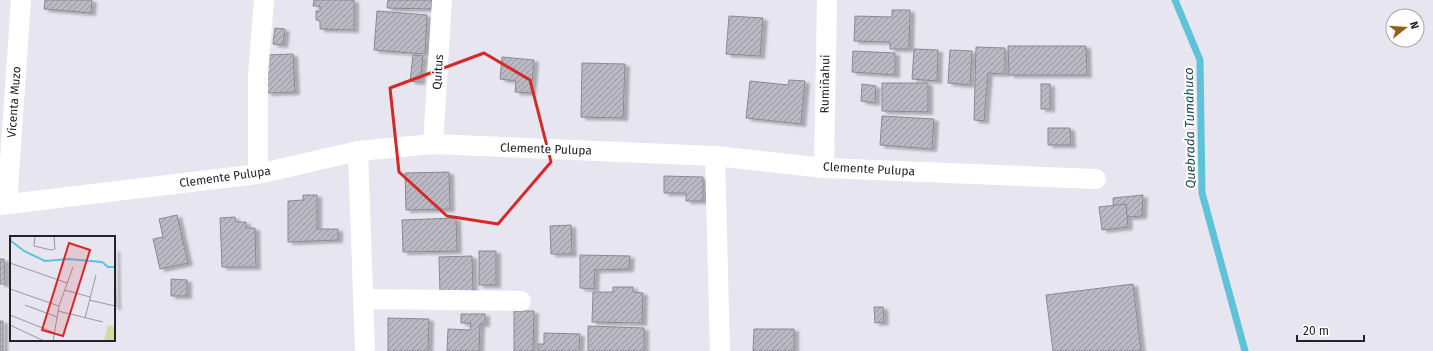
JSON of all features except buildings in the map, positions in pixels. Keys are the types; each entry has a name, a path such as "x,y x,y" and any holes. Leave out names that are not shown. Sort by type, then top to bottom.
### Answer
{"street":[{"name":"Vicenta Muzo","path":"3,205 21,0"},
{"path":"258,174 258,75 264,0"},
{"name":"Quitus","path":"433,144 442,0"},
{"name":"Rumiñahui","path":"824,168 827,0"},
{"name":"Clemente Pulupa","path":"3,205 258,174 358,151 433,144 716,156 824,168 1096,179"},
{"path":"358,151 365,351"},
{"path":"716,156 720,351"},
{"path":"364,300 521,301"}],"highlighted area":[{"path":"484,53 530,80 551,162 498,224 447,216 399,172 390,88"}],"waterway":[{"name":"Quebrada Tumahuco","path":"1175,0 1200,60 1202,193 1245,351"}]}
